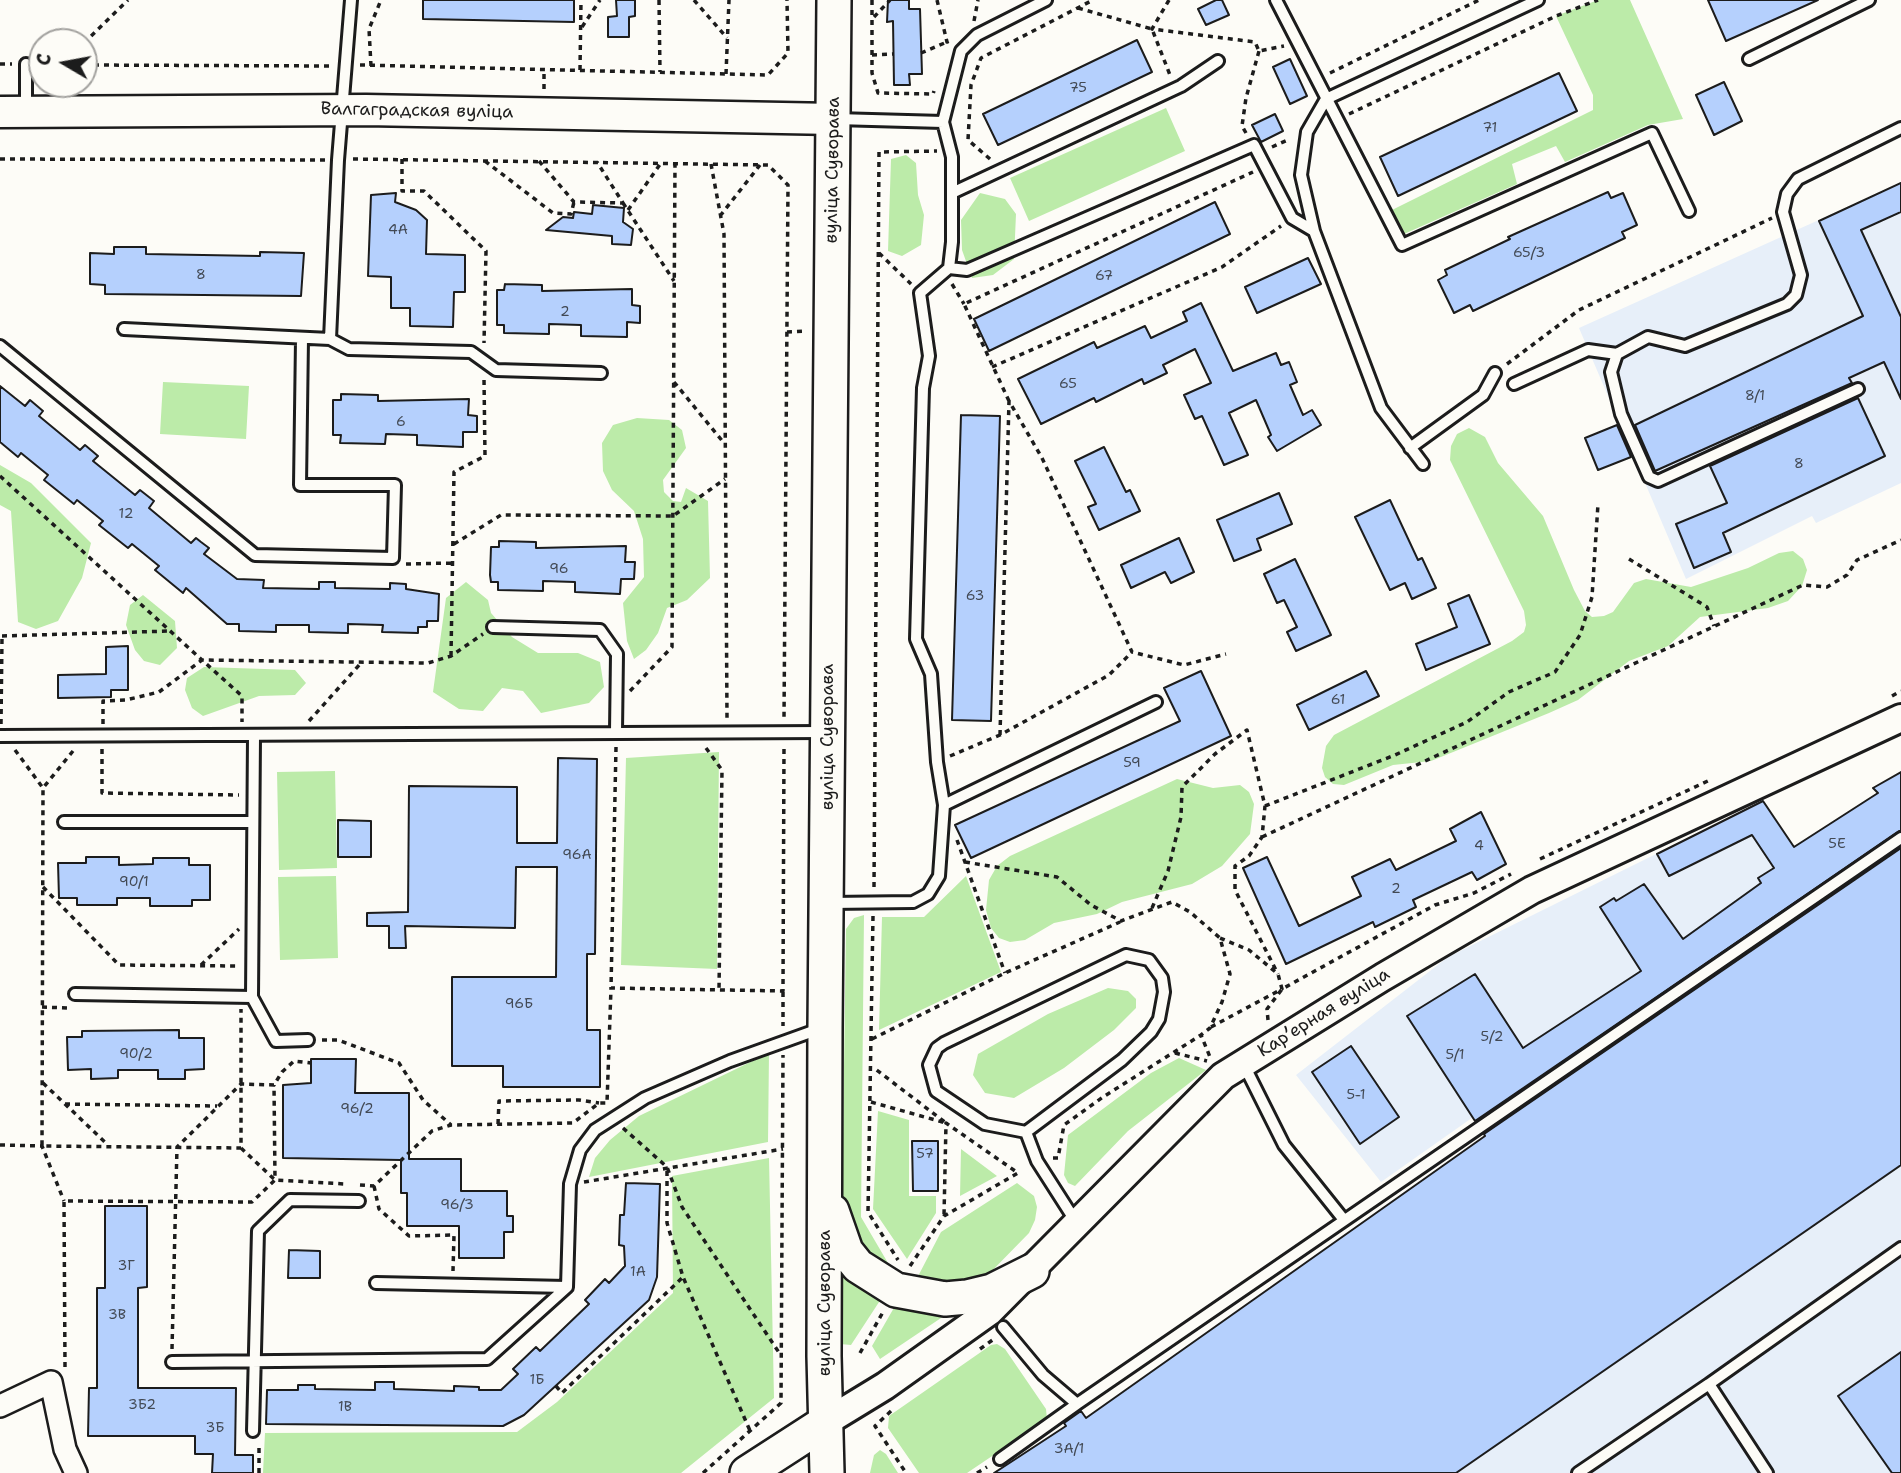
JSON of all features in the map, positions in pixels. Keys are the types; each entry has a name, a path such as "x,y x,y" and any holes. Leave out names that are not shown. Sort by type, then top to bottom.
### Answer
{"main road":[{"name":"вуліца Суворава","path":"827,1473 825,1027 834,0"},
{"name":"Валгаградская вуліца","path":"13,111 344,110 834,119"},
{"path":"825,1171 831,1209 846,1251 858,1266 945,1299 992,1291 1032,1271"},
{"path":"747,1473 826,1422"},
{"path":"768,1473 826,1422"}],"street":[{"name":"Карʼерная вуліца","path":"826,1422 885,1386 989,1312 1223,1076 1532,890 1901,718"},
{"path":"0,1406 58,1381 65,1449 76,1473"}],"lane":[{"path":"330,339 338,160 348,65 351,0"},
{"path":"947,270 954,192 949,144 943,122 961,51 977,36 1046,0"},
{"path":"1276,0 1402,245 1652,133 1689,211"},
{"path":"1423,464 1381,408 1314,231 1301,175 1307,132 1326,99 1538,0"},
{"path":"1749,59 1870,0"},
{"path":"954,192 1181,86 1218,61"},
{"path":"13,111 26,64"},
{"path":"834,119 943,122"},
{"path":"1514,384 1588,350 1617,354 1648,337 1685,346 1787,304 1796,295 1801,275 1783,212 1787,194 1798,179 1901,128"},
{"path":"827,904 913,902 928,894 939,876 944,805 937,762 931,674 916,639 923,388 929,356 920,293 947,270 967,270 1254,145 1292,218 1314,231"},
{"path":"124,329 330,339 349,349 471,352 496,370 601,373"},
{"path":"0,346 255,555 393,558 395,485 300,485 302,339"},
{"path":"1617,354 1611,372 1621,414 1648,477 1658,481 1858,388"},
{"path":"1410,448 1483,395 1495,373"},
{"path":"493,627 600,630 617,654 616,731"},
{"path":"944,805 1156,702"},
{"path":"1,736 254,737 616,731 828,732"},
{"path":"254,737 252,997 276,1041 308,1040"},
{"path":"64,822 253,822"},
{"path":"1000,1459 1901,838"},
{"path":"1126,955 1149,960 1162,978 1164,992 1163,1006 1151,1032 1122,1060 1026,1132 985,1124 936,1091 929,1065 937,1048 1115,959 1126,955"},
{"path":"75,994 252,997"},
{"path":"172,1362 487,1359 567,1287 570,1184 580,1150 595,1130 645,1098 783,1041 825,1027"},
{"path":"1243,1063 1284,1145 1344,1220"},
{"path":"1026,1132 1037,1161 1076,1222"},
{"path":"253,1431 258,1231 290,1200 359,1201"},
{"path":"1578,1473 1901,1248"},
{"path":"376,1283 567,1287"},
{"path":"1004,1329 1044,1376 1077,1405"},
{"path":"1709,1384 1768,1473"}],"path":[{"path":"98,29 128,0"},
{"path":"371,66 369,29 381,0"},
{"path":"580,71 581,0"},
{"path":"581,29 600,0"},
{"path":"659,0 660,72"},
{"path":"694,0 729,40"},
{"path":"726,74 729,0"},
{"path":"98,65 348,65 768,75 788,54 788,0"},
{"path":"872,0 872,73 878,93 933,94 937,81"},
{"path":"872,19 890,0"},
{"path":"937,0 947,42 944,55"},
{"path":"973,27 978,0"},
{"path":"968,140 971,85 981,58 1093,0"},
{"path":"1152,29 1169,0"},
{"path":"1328,74 1479,0"},
{"path":"1336,120 1556,16 1598,0"},
{"path":"1078,8 1152,29 1255,42 1259,51 1242,126 1254,145 1270,147 1307,132"},
{"path":"1152,29 1170,75 1158,81"},
{"path":"921,53 956,37"},
{"path":"1259,51 1297,44"},
{"path":"872,55 894,54"},
{"path":"901,1281 868,1212 873,1068 879,152 939,151 949,144 968,140"},
{"path":"968,140 992,160"},
{"path":"0,159 402,159 768,165 788,185 781,1404 703,1473"},
{"path":"402,159 402,191 424,191 486,251 485,456 454,472 451,656"},
{"path":"485,160 553,213 571,214 574,202"},
{"path":"539,161 574,202 623,203"},
{"path":"597,162 674,282"},
{"path":"628,210 661,163"},
{"path":"617,705 672,647 675,164"},
{"path":"711,164 724,234 727,732"},
{"path":"720,216 760,165"},
{"path":"964,304 1267,168"},
{"path":"1495,373 1579,310 1742,235 1783,212"},
{"path":"992,366 1222,267 1292,218"},
{"path":"878,253 920,293"},
{"path":"947,270 1009,401 1042,458 1132,652"},
{"path":"674,382 725,445"},
{"path":"1000,735 1009,401"},
{"path":"0,476 242,696 242,737"},
{"path":"453,544 501,515 673,516 725,479"},
{"path":"1265,806 1395,755 1467,722 1510,692 1555,672 1580,635 1592,597 1598,504"},
{"path":"1262,837 1803,585 1827,587 1847,575 1857,560 1901,540"},
{"path":"393,558 400,564 453,563"},
{"path":"1629,559 1707,607 1714,626"},
{"path":"242,795 102,793 103,701 125,700 159,692 202,660 428,663 451,656 493,627"},
{"path":"58,1381 64,1201 42,1146 43,788 1,736 1,636 170,631"},
{"path":"937,762 1000,735 1109,675 1132,652"},
{"path":"1132,652 1184,665 1226,654"},
{"path":"295,736 361,663"},
{"path":"1058,1157 1064,1125 1209,1028 1282,989 1278,974 1235,890 1235,866 1249,856 1262,837 1265,806 1247,730 1215,754 1182,786 1181,817 1168,871 1152,908"},
{"path":"616,731 607,1103 613,1119 667,1167 681,1207 782,1356"},
{"path":"43,788 77,746"},
{"path":"706,748 722,770 719,990"},
{"path":"944,805 1005,974"},
{"path":"965,862 1057,877 1091,905 1121,922"},
{"path":"43,887 118,965 241,967"},
{"path":"872,1039 1005,974 1152,908 1172,902 1190,912 1220,937 1250,950 1278,974"},
{"path":"200,966 241,927"},
{"path":"1209,1028 1230,974 1220,937"},
{"path":"611,988 783,991"},
{"path":"1201,1035 1212,1063"},
{"path":"308,1040 338,1040 398,1063 423,1100 451,1125"},
{"path":"64,1201 253,1202 275,1180 274,1085 294,1061 311,1063"},
{"path":"860,1353 901,1281 944,1216 1018,1173 873,1068"},
{"path":"42,1082 110,1147"},
{"path":"172,1362 177,1147 241,1084 274,1085"},
{"path":"498,1124 499,1101 579,1100 607,1103"},
{"path":"871,1102 946,1123"},
{"path":"241,1148 275,1180 374,1186 432,1131 451,1125 573,1123 599,1103"},
{"path":"65,1104 219,1106"},
{"path":"944,1216 946,1123"},
{"path":"0,1145 42,1146"},
{"path":"570,1184 783,1149"},
{"path":"667,1167 667,1223 684,1277 751,1433"},
{"path":"374,1186 379,1209 409,1236 454,1236 453,1285"},
{"path":"556,1386 562,1393 684,1277"},
{"path":"972,1354 1004,1329"},
{"path":"895,1407 875,1426 906,1473"},
{"path":"253,1431 260,1441 259,1473"}],"shaded area":[{"path":"1901,183 1901,483 1816,523 1812,516 1686,579 1579,328"},
{"path":"1894,776 1901,777 1662,984 1381,1182 1296,1075 1448,957 1763,801 1795,847 1878,794 1873,788"},
{"path":"1901,843 1901,1473 994,1473 1065,1426 1062,1420 1078,1408 1087,1418"}],"green space":[{"path":"1598,0 1630,0 1683,119 1648,125 1565,162 1556,146 1512,164 1517,184 1404,234 1392,210 1593,110 1593,95 1556,16"},
{"path":"1166,108 1185,151 1029,221 1010,178"},
{"path":"906,155 916,163 918,195 924,215 921,245 902,256 888,251 891,159"},
{"path":"980,193 1005,199 1016,214 1014,259 993,275 972,278 962,250 961,220"},
{"path":"163,382 249,386 246,439 160,434"},
{"path":"637,418 669,420 682,430 686,448 663,480 664,492 673,501 681,502 686,488 708,501 710,578 687,600 667,608 658,633 646,650 634,659 627,641 623,603 644,577 643,539 634,511 612,490 603,471 602,443 613,425"},
{"path":"1469,428 1485,437 1498,463 1543,516 1574,590 1585,611 1592,617 1613,612 1634,583 1646,579 1691,587 1748,568 1779,553 1793,551 1803,559 1807,570 1802,586 1788,601 1768,608 1700,617 1668,646 1629,661 1578,700 1549,713 1431,761 1393,765 1344,785 1333,784 1325,777 1322,768 1326,746 1334,735 1512,641 1524,632 1524,611 1450,460 1451,446 1457,434"},
{"path":"0,465 31,483 91,543 82,578 58,621 36,629 18,622 11,511 0,505"},
{"path":"466,582 488,600 491,613 512,637 538,653 578,653 600,662 604,687 589,703 541,713 523,691 502,688 483,711 459,709 433,692 446,598"},
{"path":"143,595 175,621 177,648 160,665 144,661 135,650 126,625 130,605"},
{"path":"204,667 295,670 306,683 295,695 259,696 203,716 192,708 185,690 187,678"},
{"path":"719,752 717,969 621,965 626,758"},
{"path":"335,771 337,868 279,870 277,772"},
{"path":"1177,779 1213,788 1240,785 1249,792 1254,804 1250,834 1222,866 1192,884 1122,902 1097,914 1054,923 1025,940 1010,942 999,938 991,928 986,910 989,880 997,866 1010,856"},
{"path":"336,876 338,958 280,960 278,877"},
{"path":"966,876 1001,972 879,1030 882,917 924,917"},
{"path":"864,915 861,1217 895,1275 863,1260 842,1206 846,929 854,918"},
{"path":"1108,988 1128,991 1136,999 1136,1008 1114,1030 1064,1068 1014,1098 985,1093 973,1075 978,1054 1048,1014"},
{"path":"769,1053 768,1142 589,1177 595,1158 610,1140 639,1116"},
{"path":"1179,1058 1206,1070 1128,1131 1075,1186 1068,1183 1064,1175 1068,1135 1151,1073"},
{"path":"878,1111 909,1120 909,1196 936,1196 936,1213 907,1259 873,1209"},
{"path":"961,1149 997,1176 960,1196"},
{"path":"769,1158 774,1398 681,1473 263,1473 265,1433 517,1432 557,1402 673,1293 672,1176"},
{"path":"1017,1183 1034,1196 1037,1207 1035,1220 1029,1233 985,1278 968,1287 914,1284 941,1232"},
{"path":"841,1273 881,1299 851,1345 840,1344"},
{"path":"895,1306 938,1312 944,1316 880,1359 872,1346"},
{"path":"997,1344 1005,1349 1046,1409 1047,1419 967,1473 919,1473 888,1428 889,1416 991,1345"},
{"path":"880,1450 886,1454 898,1473 870,1473 874,1455"}],"building":[{"path":"423,0 574,0 574,22 423,19"},
{"path":"616,0 635,0 635,16 629,17 629,37 608,37 608,17 617,16"},
{"path":"888,0 909,0 909,9 920,9 922,74 909,74 910,85 894,85 893,21 887,22"},
{"path":"1216,0 1222,0 1229,15 1206,25 1198,9"},
{"path":"1708,0 1818,0 1726,41"},
{"path":"1137,40 1152,72 998,145 983,114"},
{"path":"1290,59 1307,96 1290,104 1273,67"},
{"path":"1559,73 1577,111 1398,196 1380,157"},
{"path":"1724,82 1742,121 1714,135 1696,95"},
{"path":"1275,114 1283,131 1261,142 1252,125"},
{"path":"1901,183 1901,212 1861,230 1901,317 1901,399 1884,362 1849,378 1852,383 1655,471 1635,425 1863,316 1819,221"},
{"path":"1608,192 1611,198 1623,193 1637,225 1622,232 1625,238 1473,311 1470,305 1454,313 1438,280 1447,275 1445,270 1510,239 1508,237"},
{"path":"396,193 395,202 416,210 427,220 426,254 465,255 465,292 454,292 453,327 410,326 410,308 391,308 391,277 368,276 371,195"},
{"path":"1215,202 1230,234 989,351 974,319"},
{"path":"593,205 624,208 623,222 633,229 631,245 612,244 612,236 546,230 563,217 573,218 574,212 592,214"},
{"path":"114,247 146,247 146,254 260,256 260,252 304,253 301,296 105,294 105,285 90,284 90,253 114,254"},
{"path":"1308,258 1321,284 1257,313 1245,287"},
{"path":"505,284 542,285 542,291 632,289 632,305 640,306 640,323 627,322 627,337 581,336 581,325 549,324 549,334 504,333 504,325 497,325 497,290 504,290"},
{"path":"1201,303 1233,371 1276,353 1281,365 1289,362 1297,382 1290,385 1303,415 1312,410 1321,425 1277,451 1268,437 1271,435 1256,400 1229,413 1248,455 1224,465 1202,416 1195,419 1184,395 1211,383 1195,349 1163,365 1167,373 1144,384 1142,379 1096,402 1094,398 1041,424 1018,379 1094,342 1097,348 1145,326 1151,338 1187,321 1183,312"},
{"path":"0,386 25,406 30,400 43,411 39,416 80,450 85,445 98,456 93,461 135,495 140,490 154,501 149,508 191,543 196,538 209,548 204,554 237,579 264,580 263,588 319,589 319,582 335,582 335,588 390,589 390,583 406,584 406,589 439,594 438,621 427,621 427,627 418,627 418,633 382,632 383,625 348,624 348,633 309,632 309,625 276,625 276,632 239,631 239,624 227,624 186,588 183,593 155,570 159,566 132,544 128,548 99,525 103,521 77,500 74,504 44,480 48,475 21,453 18,457 0,442"},
{"path":"341,394 378,395 378,401 469,399 468,415 477,416 477,432 463,432 463,447 417,445 417,435 386,434 385,444 340,443 341,435 333,435 333,400 341,400"},
{"path":"1858,398 1885,456 1723,533 1731,552 1694,568 1676,524 1727,503 1710,466"},
{"path":"961,415 1000,416 991,721 952,720"},
{"path":"1617,425 1631,457 1598,470 1585,438"},
{"path":"1104,447 1126,492 1130,490 1140,511 1099,530 1088,507 1096,504 1075,461"},
{"path":"1279,493 1292,524 1257,539 1261,550 1234,561 1217,520"},
{"path":"1390,500 1418,560 1422,558 1436,588 1412,599 1405,583 1390,590 1355,517"},
{"path":"1179,538 1194,572 1171,583 1165,572 1131,588 1121,565"},
{"path":"499,541 536,542 536,548 626,546 625,562 635,562 634,579 621,579 620,594 575,592 575,582 543,581 543,591 498,590 498,582 491,582 490,575 491,547 499,547"},
{"path":"1295,559 1331,635 1296,651 1287,632 1297,627 1284,600 1277,603 1264,574"},
{"path":"1469,595 1490,644 1426,670 1416,644 1457,627 1448,604"},
{"path":"128,646 128,690 111,690 111,697 58,698 58,675 106,674 106,647"},
{"path":"1201,671 1231,736 971,858 955,825 1180,721 1164,688"},
{"path":"1366,671 1379,696 1309,730 1297,705"},
{"path":"558,758 597,759 595,954 587,954 587,1030 600,1030 600,1087 503,1087 503,1066 452,1066 452,977 556,977 557,867 516,867 515,928 405,926 406,948 389,948 389,926 367,926 367,913 408,912 409,786 517,787 517,843 557,843"},
{"path":"1901,772 1901,830 1475,1121 1407,1016 1475,974 1523,1048 1641,971 1600,907 1644,884 1683,939 1761,883 1758,878 1774,868 1752,835 1669,876 1657,854 1763,801 1794,847 1878,793 1873,788"},
{"path":"1481,812 1506,864 1477,880 1472,872 1413,900 1416,907 1375,927 1373,922 1286,964 1243,868 1267,857 1299,926 1361,896 1352,877 1390,859 1396,870 1456,841 1450,829"},
{"path":"338,820 371,821 371,857 338,857"},
{"path":"1901,848 1901,1165 1456,1473 994,1473 1066,1426 1064,1423 1081,1411 1086,1418 1485,1136 1484,1134"},
{"path":"86,857 119,857 119,865 153,864 153,858 189,858 189,865 210,865 210,900 192,900 192,906 150,906 150,898 117,898 117,905 77,905 77,898 59,898 58,863 86,863"},
{"path":"179,1030 179,1038 204,1038 204,1069 185,1070 185,1079 158,1079 158,1070 118,1070 118,1078 91,1079 91,1069 68,1070 67,1037 82,1037 82,1031"},
{"path":"1351,1046 1399,1117 1360,1144 1312,1072"},
{"path":"311,1059 356,1059 355,1093 409,1093 409,1159 461,1159 461,1191 507,1191 507,1216 513,1216 513,1232 504,1232 504,1258 459,1258 459,1226 407,1226 407,1193 401,1193 401,1160 283,1158 283,1085 311,1083"},
{"path":"912,1141 938,1141 938,1191 913,1191"},
{"path":"626,1183 660,1184 657,1277 649,1300 524,1415 503,1426 266,1424 267,1390 298,1390 298,1385 315,1385 315,1389 375,1390 375,1382 394,1382 394,1389 454,1391 454,1386 501,1390 518,1374 513,1369 536,1347 540,1351 589,1304 585,1300 605,1279 609,1283 625,1266 624,1246 619,1245 620,1215 624,1215"},
{"path":"105,1206 147,1206 147,1287 138,1288 138,1388 236,1388 235,1455 253,1455 253,1473 212,1473 213,1454 195,1454 195,1436 88,1436 89,1388 97,1388 97,1288 105,1288"},
{"path":"289,1250 320,1251 320,1278 288,1278"},
{"path":"1901,1352 1901,1473 1892,1473 1838,1396"}]}
